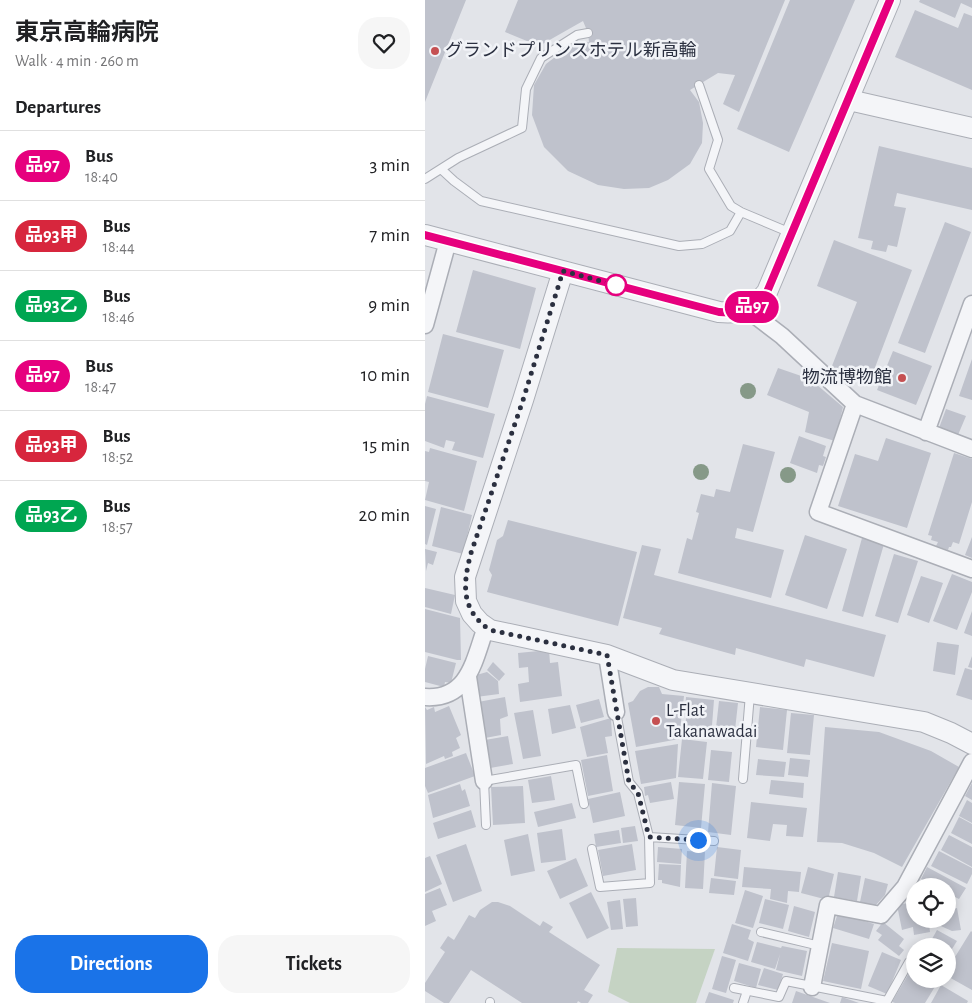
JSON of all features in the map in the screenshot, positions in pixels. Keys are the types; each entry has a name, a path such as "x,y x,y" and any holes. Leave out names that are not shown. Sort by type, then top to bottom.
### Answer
{"street":[{"path":"425,235 719,312 734,314 748,310 758,303 767,292 890,0"},
{"path":"849,100 972,128"},
{"path":"425,325 448,241"},
{"path":"563,271 523,400 471,553 465,577 467,601 472,614 485,627 505,634 607,655 665,678 750,694 924,722 972,744"},
{"path":"926,432 972,304"},
{"path":"748,310 781,336 855,404 972,449"},
{"path":"855,404 818,512 972,569"},
{"path":"425,697 447,694 459,688 468,677 485,627"},
{"path":"607,655 617,712"},
{"path":"468,677 484,781"},
{"path":"812,987 828,905 881,915 905,887 972,762"}],"lane":[{"path":"425,179 458,158 522,128 526,89 541,58 577,35 588,33"},
{"path":"699,84 718,140 709,169 731,206 792,233"},
{"path":"441,169 481,201 679,246 701,244 729,231 741,212"},
{"path":"743,779 750,694"},
{"path":"593,849 600,887 650,883 649,837 638,793 629,782 617,712"},
{"path":"487,825 484,781 576,765 584,804"},
{"path":"649,837 714,841"},
{"path":"761,932 820,946"},
{"path":"734,988 779,998 786,981 887,1001 906,967"},
{"path":"743,1003 747,991"}],"green space":[{"path":"617,948 715,949 696,1003 630,1003 608,992"}],"building":[{"name":"グランドプリンスホテル新高輪","path":"425,0 466,0 425,102"},
{"path":"518,0 785,0 739,112 723,104 735,75 718,73 690,90 699,102 703,123 702,143 690,164 668,180 649,188 624,189 598,185 568,171 544,147 532,115 534,85 546,64 572,45 589,42 588,33 583,21 539,46 505,32"},
{"path":"790,0 855,0 789,152 737,129"},
{"path":"920,0 972,0 972,8 961,3 955,18 919,2"},
{"path":"915,10 958,28 964,13 972,16 972,90 895,57"},
{"path":"879,146 972,168 972,210 897,193 894,206 906,208 897,247 888,245 886,252 871,249 873,241 858,238"},
{"path":"945,222 971,232 925,353 898,343"},
{"path":"834,240 912,270 868,386 830,371 857,302 817,286"},
{"path":"473,270 536,288 520,349 456,332"},
{"path":"443,334 504,350 488,408 428,392"},
{"path":"893,351 932,366 916,405 877,390"},
{"path":"972,359 972,400 959,396"},
{"path":"778,368 810,379 843,407 835,441 805,432 809,412 767,395"},
{"path":"427,396 495,414 483,458 452,450 455,442 446,440 444,448 425,441 425,404"},
{"path":"946,409 966,416 958,435 939,428"},
{"path":"799,436 826,446 823,456 826,457 823,466 819,465 817,473 790,463"},
{"path":"886,438 931,453 907,528 838,506 855,454 878,461"},
{"path":"743,444 775,452 753,532 737,528 735,538 784,550 771,598 678,573 687,538 692,540 699,513 696,512 701,494 714,497 716,489 730,492"},
{"path":"430,448 477,461 464,511 425,500 429,482 425,481 425,451 429,452"},
{"path":"954,453 972,459 972,502 959,544 953,542 948,550 936,546 938,542 931,540 932,536 928,535"},
{"path":"425,506 436,509 427,545 425,544"},
{"path":"441,507 472,515 463,554 432,546"},
{"path":"508,520 637,552 618,626 487,592 492,575 489,570 497,540 503,536"},
{"path":"805,535 847,549 827,609 785,595"},
{"path":"972,537 972,558 965,555"},
{"path":"862,538 884,544 863,617 842,611"},
{"path":"642,545 661,549 654,575 886,635 874,677 806,659 804,667 736,648 735,655 659,634 662,628 623,618"},
{"path":"425,549 437,552 433,565 428,563 426,571"},
{"path":"894,554 918,561 898,623 875,616"},
{"path":"952,574 972,582 972,592 957,630 933,621"},
{"path":"921,576 943,583 929,623 907,615"},
{"path":"425,588 455,595 451,614 425,607"},
{"path":"425,609 460,618 461,660 425,652"},
{"path":"972,611 972,636 964,633"},
{"path":"937,642 959,645 955,675 933,671"},
{"path":"549,650 550,663 558,662 562,696 520,702 518,684 529,682 528,667 519,668 518,653"},
{"path":"428,656 456,663 451,683 445,682 444,687 425,682"},
{"path":"972,656 972,668 968,667"},
{"path":"493,662 505,674 499,681 487,670"},
{"path":"965,668 972,670 972,700 956,695"},
{"path":"487,672 498,681 499,694 476,697 473,676"},
{"name":"L-Flat Takanawadai","path":"648,687 659,687 662,694 684,696 679,739 636,747 628,703 633,701 640,691"},
{"path":"505,697 508,716 500,719 501,735 485,738 478,702"},
{"path":"686,697 714,700 711,738 684,735 687,711 685,711"},
{"path":"599,699 604,717 581,723 576,705"},
{"path":"719,701 738,703 734,739 715,737"},
{"path":"570,705 576,728 552,734 548,709"},
{"path":"449,706 461,735 456,738 460,748 452,752 453,756 445,759 444,756 426,764 425,707 427,710 434,707 435,712"},
{"path":"760,707 787,710 783,750 756,747"},
{"path":"533,710 541,756 523,759 514,713"},
{"path":"791,713 814,715 810,755 787,753"},
{"path":"611,718 612,736 605,737 608,753 587,757 580,727"},
{"path":"825,727 879,732 931,751 959,767 902,867 874,853 842,843 817,842"},
{"path":"508,736 513,764 490,768 485,740"},
{"path":"682,739 707,742 703,779 678,777"},
{"path":"678,744 676,778 641,784 635,751"},
{"path":"711,750 732,752 729,782 708,780"},
{"path":"466,753 475,776 428,793 425,786 425,768"},
{"path":"607,755 613,791 588,796 581,760"},
{"path":"790,758 810,760 808,777 788,775"},
{"path":"758,759 786,762 784,777 756,775"},
{"path":"551,776 555,800 532,803 528,780"},
{"path":"771,780 804,783 803,798 769,794"},
{"path":"671,782 674,799 650,803 648,795 645,796 644,787"},
{"path":"679,782 705,784 701,828 675,825"},
{"path":"712,783 736,786 731,835 708,832"},
{"path":"972,783 972,800 965,796"},
{"path":"460,784 462,791 465,789 470,806 433,818 428,795"},
{"path":"523,786 525,823 493,825 491,787"},
{"path":"620,792 625,816 593,823 588,799"},
{"path":"967,800 972,803 972,823 959,816"},
{"path":"751,802 807,808 803,837 786,836 787,825 773,824 770,841 747,838"},
{"path":"572,803 576,818 538,827 534,812"},
{"path":"471,810 476,827 438,839 433,823"},
{"path":"959,817 972,824 972,844 951,833"},
{"path":"635,826 638,841 623,843 621,828"},
{"path":"562,829 566,860 541,863 537,833"},
{"path":"619,830 621,843 596,847 594,834"},
{"path":"528,834 535,871 511,876 504,840"},
{"path":"949,835 972,847 972,867 941,850"},
{"path":"466,844 482,891 453,902 436,855"},
{"path":"632,844 636,870 603,876 598,850"},
{"path":"658,847 682,849 681,864 657,862"},
{"path":"717,847 741,850 738,879 714,876"},
{"path":"687,851 705,852 703,889 685,888"},
{"path":"939,851 972,868 972,874 967,884 931,866"},
{"path":"430,856 442,884 425,892 425,858"},
{"path":"576,858 588,886 560,899 547,871"},
{"path":"659,864 681,865 680,887 662,883 662,880 658,880"},
{"path":"744,867 801,872 799,892 788,891 787,903 770,899 771,889 742,887"},
{"path":"808,867 834,874 828,900 801,893"},
{"path":"927,867 947,878 922,878"},
{"path":"838,872 861,876 857,901 834,897"},
{"path":"711,878 736,881 734,895 709,893"},
{"path":"865,878 888,884 885,895 875,906 860,902"},
{"path":"956,883 966,888 959,899 956,898"},
{"path":"440,888 447,905 432,911 436,921 425,926 425,894"},
{"path":"745,890 763,896 753,928 735,923"},
{"path":"591,892 609,928 587,939 569,903"},
{"path":"636,898 638,926 626,927 623,899"},
{"path":"765,899 789,905 783,929 759,923"},
{"path":"620,900 623,929 611,930 607,902"},
{"path":"492,902 510,906 540,926 543,921 553,927 549,932 600,965 584,990 593,995 588,1003 578,1001 577,1003 522,1003 471,970 449,1003 444,1003 425,991 425,983 445,952 440,948 448,936 454,940 469,915 475,918 480,910"},
{"path":"906,903 906,928 909,928 902,930 897,905"},
{"path":"794,906 815,912 809,937 788,931"},
{"path":"957,908 961,930 952,931 945,928 956,928"},
{"path":"838,913 874,924 869,939 833,928"},
{"path":"883,922 904,939 899,946 904,950 899,956 878,940 882,935 876,931"},
{"path":"732,924 751,930 748,939 754,942 748,961 723,953"},
{"path":"913,928 930,928 930,932 914,935"},
{"path":"937,930 952,938 932,938"},
{"path":"971,931 972,990 956,981 956,955"},
{"path":"757,942 781,948 782,946 807,951 802,976 776,970 780,954 775,969 751,962"},
{"path":"832,943 869,951 861,989 823,981"},
{"path":"882,952 901,960 887,994 868,986"},
{"path":"722,956 736,960 726,993 712,989"},
{"path":"739,963 761,969 756,988 734,981"},
{"path":"764,968 783,974 778,990 758,985"},
{"path":"906,978 906,988 934,988 925,1003 892,1002"},
{"path":"939,988 946,988 968,1001 967,1003 931,1003"},
{"path":"796,991 830,1003 792,1003"},
{"path":"709,992 734,1000 733,1003 705,1003"},
{"path":"842,997 859,1003 840,1003"}],"bus line":[{"name":"品97","path":"425,235 719,312 734,314 748,310 758,303 767,292 890,0"}],"place":[{"name":"グランドプリンスホテル新高輪","path":"435,51"},
{"name":"物流博物館","path":"902,378"},
{"name":"L-Flat Takanawadai","path":"656,721"}],"route":[{"path":"616,285 563,271 523,400 471,553 465,577 467,601 472,614 490,630 607,655 629,782 638,793 649,837 698,840"}]}
